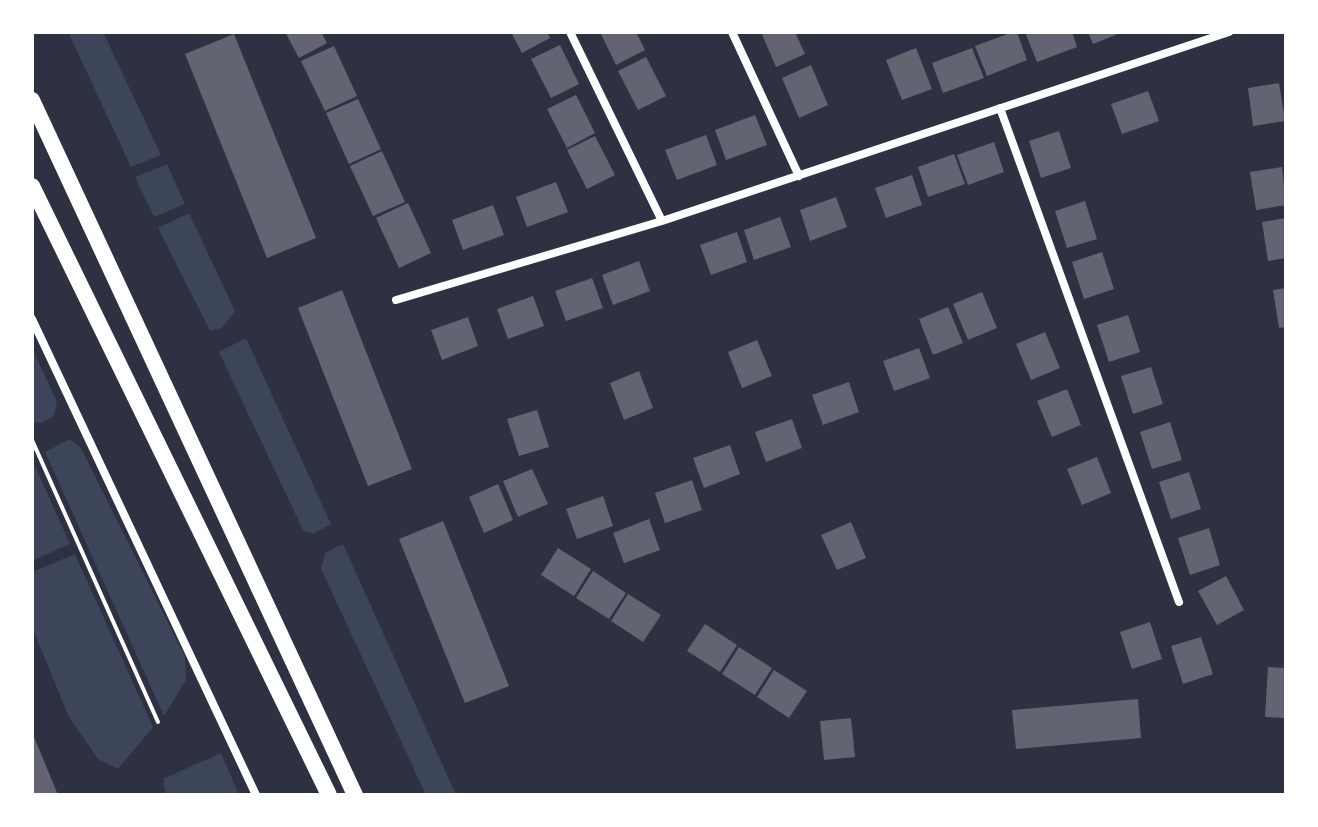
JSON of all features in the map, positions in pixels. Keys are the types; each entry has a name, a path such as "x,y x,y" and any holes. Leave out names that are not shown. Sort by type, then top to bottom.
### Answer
{"main road":[{"path":"33,105 355,795"},
{"path":"32,186 329,795"}],"street":[{"path":"570,32 662,221"},
{"path":"732,32 799,176"},
{"path":"396,300 662,221 1229,32"},
{"path":"1000,108 1179,602"},
{"path":"32,319 256,795"}],"path":[{"path":"32,440 158,722"}],"shaded area":[{"path":"68,32 103,32 161,155 131,167"},
{"path":"167,164 185,204 154,217 135,177"},
{"path":"189,213 235,311 222,328 210,331 158,228"},
{"path":"246,338 331,524 313,534 303,530 219,352"},
{"path":"32,348 57,402 54,416 41,423 32,422"},
{"path":"70,439 81,448 185,657 186,680 164,716 45,452"},
{"path":"32,466 35,466 70,544 32,561"},
{"path":"343,544 456,795 426,795 321,569 325,553"},
{"path":"75,554 153,727 118,769 98,759 69,717 32,627 32,572"},
{"path":"221,753 239,795 166,795 163,779"}],"building":[{"path":"285,32 321,32 327,43 299,58"},
{"path":"511,32 547,32 550,38 522,53"},
{"path":"600,32 636,32 645,50 616,65"},
{"path":"761,32 795,32 805,54 776,67"},
{"path":"1017,32 1027,60 987,76 975,46"},
{"path":"1025,32 1072,32 1077,47 1037,62"},
{"path":"1088,32 1123,32 1093,44"},
{"path":"234,34 316,238 267,258 185,54"},
{"path":"560,45 579,84 551,98 531,59"},
{"path":"334,46 357,96 325,111 301,61"},
{"path":"916,48 932,89 902,100 886,60"},
{"path":"972,48 984,78 943,93 932,63"},
{"path":"646,57 666,96 638,110 618,71"},
{"path":"811,65 828,105 799,118 782,78"},
{"path":"1279,83 1285,121 1253,126 1248,88"},
{"path":"1148,91 1159,121 1122,134 1111,104"},
{"path":"576,95 595,133 567,148 547,109"},
{"path":"358,99 381,149 349,164 326,113"},
{"path":"755,115 767,145 726,160 715,130"},
{"path":"1059,131 1071,168 1041,178 1029,141"},
{"path":"706,135 717,165 677,180 665,150"},
{"path":"595,136 615,175 587,189 567,150"},
{"path":"994,142 1004,172 968,185 957,155"},
{"path":"382,151 405,202 373,216 350,166"},
{"path":"954,154 965,184 928,197 918,167"},
{"path":"1282,167 1286,205 1256,210 1250,172"},
{"path":"912,175 922,205 886,218 875,188"},
{"path":"556,182 568,212 527,227 516,197"},
{"path":"836,197 847,227 810,241 800,210"},
{"path":"1085,201 1097,239 1067,248 1055,211"},
{"path":"408,203 431,253 399,268 376,218"},
{"path":"493,205 504,235 463,250 452,220"},
{"path":"780,217 791,247 754,260 744,230"},
{"path":"1286,218 1286,258 1268,261 1262,222"},
{"path":"737,232 747,262 711,275 700,245"},
{"path":"1102,252 1114,289 1084,299 1072,262"},
{"path":"639,261 650,291 613,305 602,275"},
{"path":"592,278 603,308 566,321 555,291"},
{"path":"1286,288 1286,327 1279,328 1273,290"},
{"path":"342,290 412,469 368,486 298,308"},
{"path":"982,292 997,328 968,340 953,304"},
{"path":"533,296 544,326 508,339 497,309"},
{"path":"948,307 963,343 933,355 919,319"},
{"path":"1128,315 1140,352 1109,362 1097,325"},
{"path":"468,317 478,346 442,360 431,330"},
{"path":"1045,332 1060,368 1031,380 1016,344"},
{"path":"757,340 772,376 742,388 728,352"},
{"path":"919,348 930,378 894,391 883,361"},
{"path":"1151,367 1163,404 1133,414 1121,376"},
{"path":"639,371 653,408 624,420 610,383"},
{"path":"849,382 859,412 823,425 812,395"},
{"path":"1067,389 1081,425 1052,437 1037,401"},
{"path":"537,410 549,447 519,456 507,419"},
{"path":"792,419 802,448 766,462 755,432"},
{"path":"1170,422 1182,460 1152,469 1140,432"},
{"path":"730,445 740,474 704,488 693,458"},
{"path":"1097,457 1111,493 1082,505 1067,469"},
{"path":"532,469 548,504 518,517 503,481"},
{"path":"1189,472 1201,509 1171,519 1159,482"},
{"path":"692,480 702,510 665,523 655,493"},
{"path":"498,484 513,520 484,533 469,497"},
{"path":"603,496 613,526 577,539 566,509"},
{"path":"649,519 660,550 624,563 613,533"},
{"path":"443,521 509,686 465,703 399,539"},
{"path":"851,522 866,558 837,570 821,535"},
{"path":"1209,528 1220,565 1190,575 1178,538"},
{"path":"558,548 591,569 574,596 541,575"},
{"path":"593,571 626,593 609,619 576,598"},
{"path":"1226,576 1244,610 1217,625 1198,591"},
{"path":"628,594 661,615 643,642 611,621"},
{"path":"1150,622 1162,659 1132,669 1120,632"},
{"path":"705,624 737,645 720,672 687,651"},
{"path":"1201,637 1213,674 1183,684 1171,646"},
{"path":"739,647 772,668 755,695 722,674"},
{"path":"1268,667 1286,668 1286,718 1265,717"},
{"path":"774,670 807,691 789,718 757,697"},
{"path":"1138,699 1141,738 1016,749 1012,710"},
{"path":"851,718 855,757 824,760 820,721"},
{"path":"32,732 58,795 32,795"}]}
